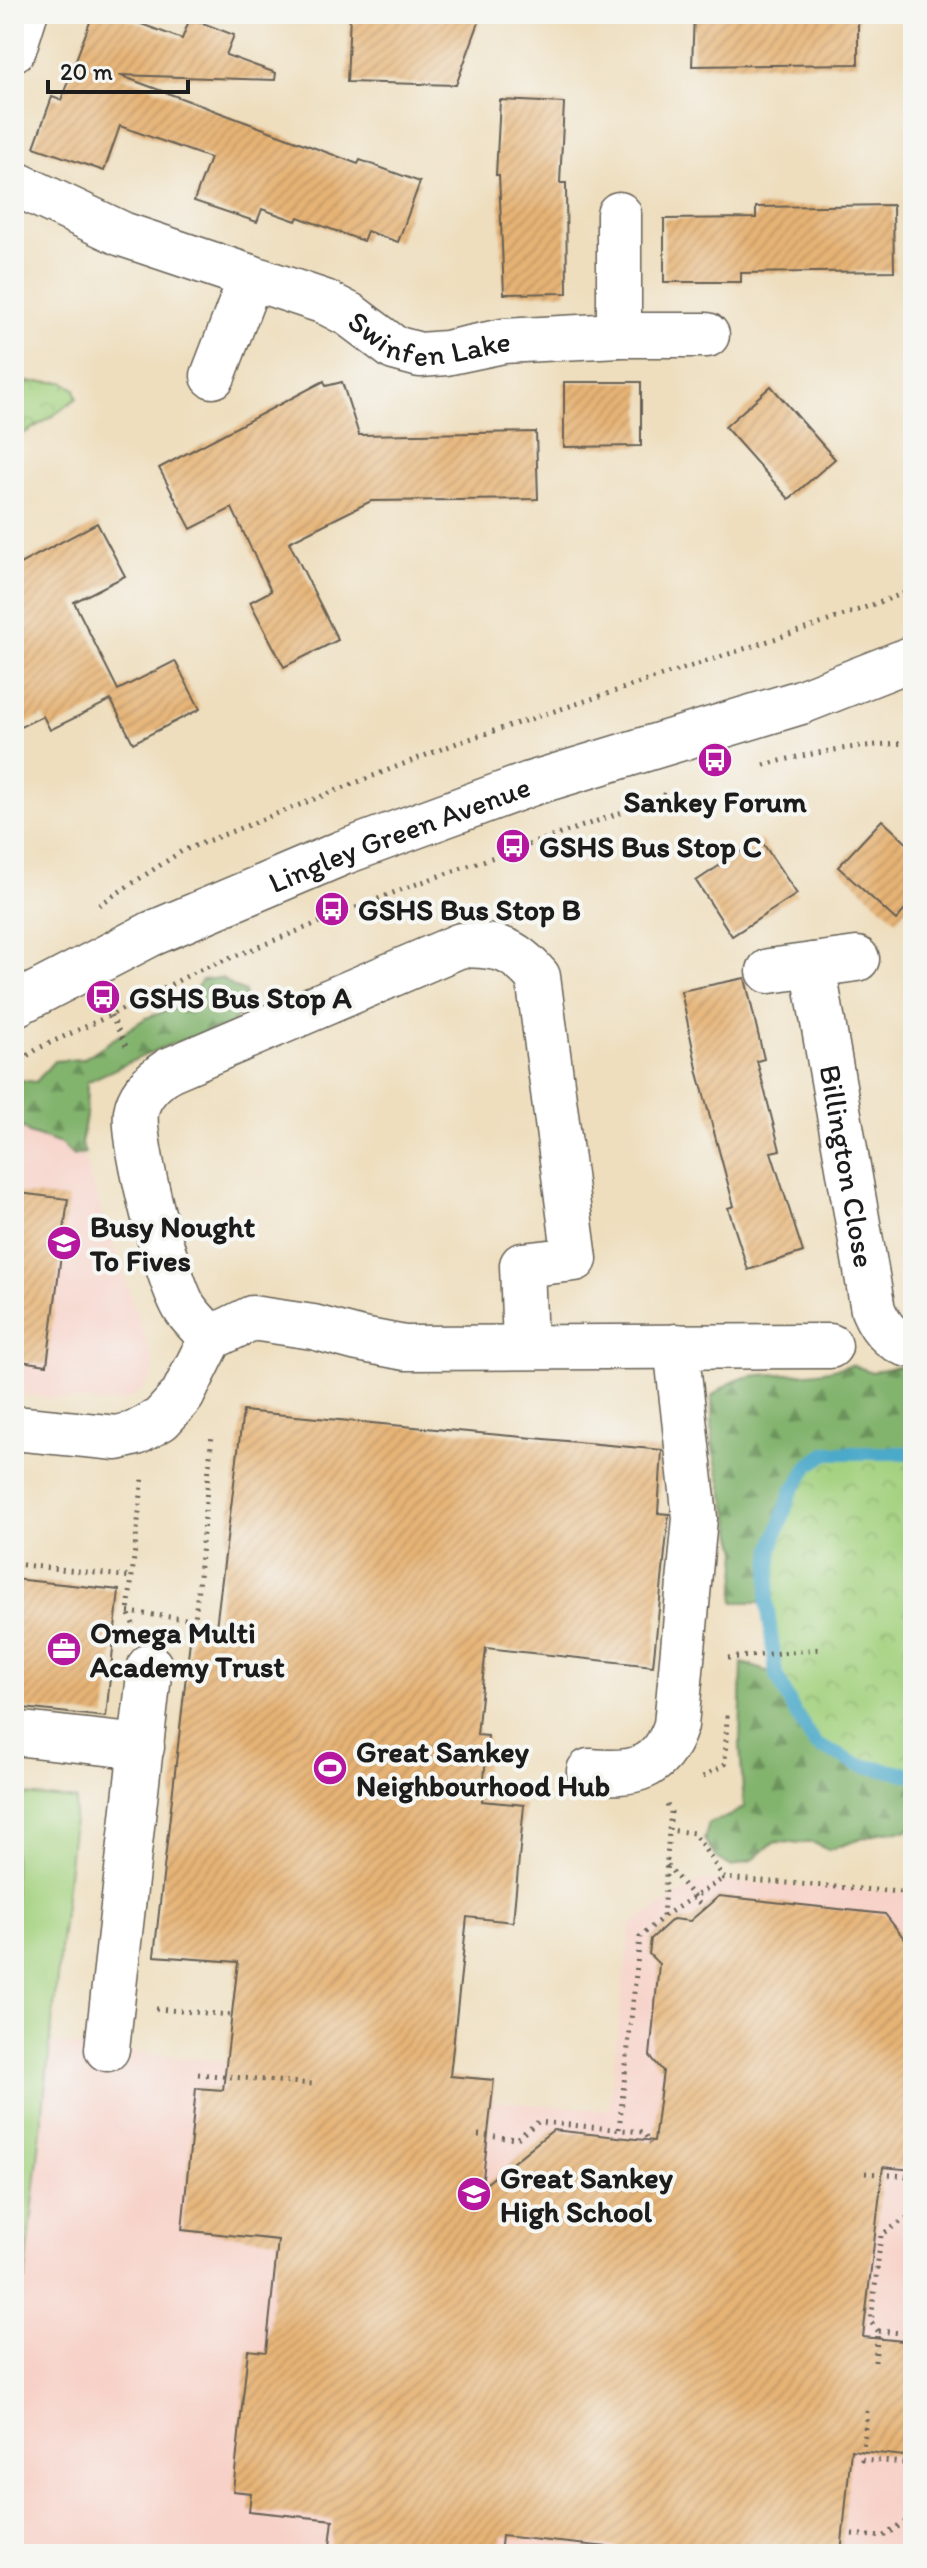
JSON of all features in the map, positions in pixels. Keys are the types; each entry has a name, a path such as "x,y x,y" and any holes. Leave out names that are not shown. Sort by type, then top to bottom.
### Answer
{"street":[{"path":"14,49 25,14"},
{"name":"Swinfen Lake","path":"14,183 122,234 325,302 350,315 394,348 420,355 503,341 619,335 707,335"},
{"path":"619,214 619,335"},
{"path":"213,376 251,277"},
{"name":"Lingley Green Avenue","path":"14,1005 151,934 342,853 530,784 801,702 913,658"},
{"name":"Lingley Green Avenue","path":"801,702 913,692"},
{"path":"205,1350 167,1268 135,1134 136,1109 150,1083 191,1060 461,945 496,946 522,959 538,977 575,1259 522,1265 525,1346"},
{"path":"769,971 857,959"},
{"name":"Billington Close","path":"813,965 873,1310 889,1336 903,1345 913,1346"},
{"path":"14,1428 117,1438 136,1433 161,1419 182,1396 205,1350 252,1318 313,1327 405,1348 830,1346"},
{"path":"589,1771 619,1774 651,1764 663,1753 676,1725 695,1518 676,1346"},
{"path":"107,2049 150,1666"},
{"path":"14,1733 142,1747"}],"path":[{"path":"14,241 14,286"},
{"path":"93,910 182,851 457,743 820,624 913,590"},
{"path":"760,766 881,743 913,743"},
{"path":"14,1064 41,1047 195,972 408,887 640,806 669,792"},
{"path":"128,1612 195,1620 213,1425"},
{"path":"144,1469 128,1612 150,1666"},
{"path":"14,1564 132,1577"},
{"path":"755,1655 821,1649"},
{"path":"663,1917 671,1812 665,1800"},
{"path":"669,1830 694,1833 724,1878"},
{"path":"667,1865 704,1909"},
{"path":"619,2129 640,1937 663,1917 724,1878 913,1893"},
{"path":"111,2005 232,2015"},
{"path":"198,2074 312,2084"},
{"path":"478,2135 516,2139 538,2122 643,2132 651,2143"},
{"path":"865,2173 906,2176 913,2187 908,2244 913,2250"},
{"path":"875,2362 878,2331 871,2322 881,2235 910,2216"},
{"path":"878,2331 913,2334"},
{"path":"867,2411 862,2459 913,2464"},
{"path":"852,2534 882,2537 913,2517"}],"shaded area":[{"name":"Busy Nought To Fives","path":"14,1111 78,1142 153,1361 152,1376 143,1389 126,1400 104,1403 14,1394"},
{"name":"Great Sankey High School","path":"701,1880 913,1893 913,2554 14,2554 14,2278 26,2279 50,2043 445,2086 461,2081 462,2077 494,2080 493,2101 609,2110 630,1926"}],"green space":[{"path":"14,382 63,382 75,389 77,398 14,439"},
{"path":"222,978 245,992 244,1007 231,1025 175,1043 87,1082 81,1144 85,1153 73,1156 61,1144 29,1133 14,1120 14,1082 36,1082 54,1061 83,1059 146,1018 184,1005 202,980"},
{"path":"852,1365 872,1372 894,1367 913,1368 913,1453 827,1453 772,1547 767,1602 734,1602 738,1551 712,1446 712,1396 746,1377 814,1372"},
{"path":"827,1453 913,1453 913,1775 859,1765 815,1744 776,1674 767,1602 772,1548 791,1493 810,1464"},
{"path":"742,1663 776,1674 800,1723 817,1745 864,1766 913,1775 913,1830 882,1832 828,1850 814,1843 774,1842 754,1859 732,1867 717,1858 704,1839 709,1823 744,1807 740,1744"},
{"path":"14,1794 76,1800 25,2280 14,2278"}],"building":[{"path":"93,14 114,14 182,39 190,18 234,35 226,55 276,73 275,80 119,75 358,164 360,160 420,182 398,242 367,231 363,241 298,217 296,221 262,209 257,222 194,201 210,158 120,126 104,171 34,147 52,97 61,100"},
{"path":"350,14 482,14 456,85 347,82"},
{"path":"694,14 858,14 858,64 692,66"},
{"path":"500,100 564,103 560,183 566,183 567,293 504,294 499,175 496,175"},
{"path":"893,205 894,271 741,273 741,282 664,282 664,219 756,218 756,207"},
{"path":"324,381 326,386 342,382 359,435 536,432 538,499 371,501 289,542 338,640 284,667 250,602 271,591 232,508 191,529 159,468"},
{"path":"564,382 641,382 641,446 564,447"},
{"path":"771,386 835,459 789,499 725,427"},
{"path":"97,523 125,576 74,602 118,690 175,661 200,709 133,743 111,700 50,730 43,716 14,730 14,567"},
{"path":"882,820 913,849 913,901 896,920 838,867"},
{"path":"760,839 797,894 732,936 696,881"},
{"path":"745,978 764,1059 757,1061 780,1150 771,1152 803,1252 748,1270 728,1208 734,1206 698,1073 681,991"},
{"path":"19,1193 68,1199 47,1365 14,1360 14,1226"},
{"name":"Great Sankey High School","path":"243,1411 662,1450 658,1513 669,1514 653,1666 486,1648 477,1735 488,1736 482,1801 524,1805 513,1922 467,1917 450,2076 494,2080 482,2187 553,2130 654,2141 663,2071 650,2056 659,1964 649,1954 651,1939 673,1919 690,1921 719,1896 885,1914 913,1950 913,2170 883,2167 863,2337 913,2342 913,2457 851,2450 841,2554 675,2554 502,2536 500,2554 329,2554 333,2520 249,2511 251,2493 233,2491 248,2350 266,2352 278,2240 182,2230 196,2088 223,2090 238,1962 154,1956 192,1623 216,1627"},
{"name":"Omega Multi Academy Trust","path":"14,1579 119,1590 106,1717 14,1707"}],"waterway":[{"path":"913,1453 827,1453 810,1464 791,1493 772,1548 767,1602 776,1674 815,1744 859,1765 913,1775"}],"place":[{"name":"Sankey Forum","path":"715,760"},
{"name":"GSHS Bus Stop C","path":"513,846"},
{"name":"GSHS Bus Stop B","path":"332,909"},
{"name":"GSHS Bus Stop A","path":"103,997"},
{"name":"Busy Nought To Fives","path":"64,1243"},
{"name":"Omega Multi Academy Trust","path":"64,1649"},
{"name":"Great Sankey Neighbourhood Hub","path":"330,1768"},
{"name":"Great Sankey High School","path":"474,2194"}]}
